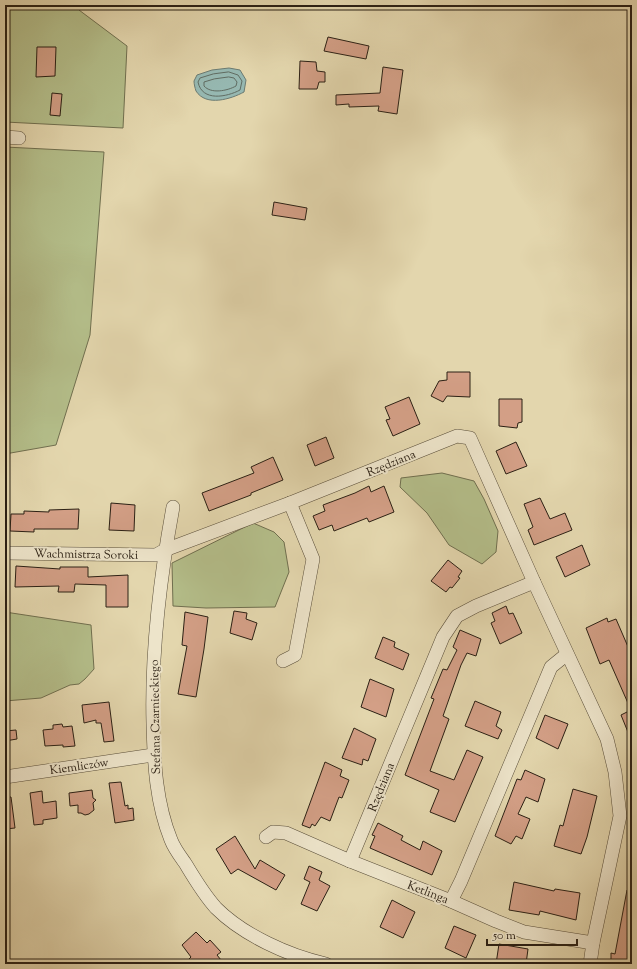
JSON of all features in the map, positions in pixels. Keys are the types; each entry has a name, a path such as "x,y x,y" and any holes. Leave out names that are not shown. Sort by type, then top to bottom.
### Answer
{"street":[{"path":"5,137 19,138"},
{"name":"Rzędziana","path":"165,550 290,503 457,436 470,438 534,582 607,739 616,772 620,816 593,943 590,964"},
{"path":"283,661 295,655 313,559 290,503"},
{"name":"Stefana Czarnieckiego","path":"173,507 165,550 153,662 154,756 158,790 165,821 172,841 194,880 216,907 244,930 286,951 326,964"},
{"name":"Wachmistrza Soroki","path":"5,553 156,555 165,550"},
{"name":"Rzędziana","path":"350,861 443,637 458,616 476,606 534,582"},
{"path":"451,901 461,881 551,667 567,654"},
{"name":"Kiemliczów","path":"5,777 154,756"},
{"name":"Ketlinga","path":"266,837 273,832 286,833 350,861 524,932 593,943"}],"green space":[{"path":"5,5 79,5 79,10 127,46 123,128 5,122"},
{"path":"5,147 104,152 90,335 56,445 5,454"},
{"path":"442,473 474,481 484,499 498,531 496,552 482,564 449,545 427,513 400,487 401,478"},
{"path":"253,523 274,532 284,542 289,572 275,607 206,608 173,606 172,563"},
{"path":"5,612 91,625 94,669 79,684 70,685 41,698 5,701"}],"water":[{"path":"229,68 240,70 246,80 244,92 219,100 206,99 200,96 196,91 194,81 197,75 212,70"}],"building":[{"path":"328,37 369,46 366,59 324,51"},
{"path":"37,47 56,47 55,76 36,77"},
{"path":"300,61 316,62 317,71 325,72 325,82 319,82 317,89 299,89"},
{"path":"383,67 403,70 397,114 378,111 379,106 349,107 349,104 336,105 336,95 380,93"},
{"path":"52,93 62,94 60,116 50,115"},
{"path":"274,202 307,208 305,220 272,215"},
{"path":"447,372 470,372 470,397 447,396 443,402 431,396 439,381 447,380"},
{"path":"409,397 420,424 393,436 386,420 390,419 385,407"},
{"path":"499,399 522,399 522,422 518,423 517,428 499,426"},
{"path":"326,437 334,458 315,466 307,445"},
{"path":"516,442 527,466 506,474 496,451"},
{"path":"273,457 283,480 251,493 251,495 209,511 202,493 254,473 251,467"},
{"path":"369,486 371,492 384,486 394,512 369,522 367,518 334,531 332,525 319,530 313,516 325,511 323,505"},
{"path":"540,498 550,519 565,513 572,530 534,545 528,530 533,527 524,504"},
{"path":"111,503 135,505 134,531 109,530"},
{"path":"79,509 78,529 34,529 34,532 10,531 11,514 24,514 24,511 49,512 49,510"},
{"path":"582,545 590,565 565,577 556,557"},
{"path":"448,560 462,571 458,577 460,578 452,588 450,587 446,592 431,581"},
{"path":"16,566 60,569 60,567 88,567 88,577 128,575 128,607 106,607 106,585 75,584 74,592 58,592 59,586 15,587"},
{"path":"506,606 509,614 513,613 522,633 500,644 491,623 495,621 492,613"},
{"path":"234,611 247,613 246,619 257,623 252,640 230,633"},
{"path":"185,612 208,617 196,697 178,694 187,646 182,645"},
{"path":"607,618 608,622 616,619 632,656 632,742 621,715 631,710 609,660 600,664 586,628"},
{"path":"460,630 481,639 476,656 467,653 461,665 443,716 449,719 430,771 454,780 467,750 483,757 455,822 430,812 439,790 405,775 434,699 431,698 443,669 447,670 457,650 453,647"},
{"path":"383,637 395,642 394,647 409,654 403,670 375,658"},
{"path":"370,679 394,689 386,717 361,707"},
{"path":"475,701 501,712 496,726 502,730 498,739 465,726"},
{"path":"109,702 114,741 104,742 101,723 96,723 96,720 84,723 82,705"},
{"path":"545,715 568,724 558,749 536,738"},
{"path":"62,724 63,727 72,726 75,746 45,746 43,730 53,729 53,725"},
{"path":"354,728 376,739 368,761 363,759 362,765 342,758"},
{"path":"16,730 17,739 5,741 5,731"},
{"path":"325,762 342,770 340,776 349,780 342,798 339,797 330,821 321,817 315,826 312,824 310,828 302,825"},
{"path":"525,770 545,779 538,802 526,797 518,814 530,819 522,839 516,836 511,844 495,836 517,779 521,780"},
{"path":"121,782 125,806 128,805 128,809 133,808 134,820 115,823 109,783"},
{"path":"573,789 597,796 587,837 581,854 554,846 560,825 563,826"},
{"path":"92,790 93,798 96,800 93,803 94,810 89,814 85,815 78,813 78,805 70,806 69,793"},
{"path":"42,791 43,803 56,801 57,818 43,820 43,824 34,825 30,793"},
{"path":"5,797 11,797 15,828 5,829"},
{"path":"378,823 403,836 401,840 420,850 423,841 442,851 432,875 370,848 375,836 372,835"},
{"path":"235,836 255,869 260,860 285,875 276,890 238,869 231,874 216,849"},
{"path":"309,866 322,872 319,880 330,886 317,911 301,904 310,882 304,879"},
{"path":"514,882 554,891 555,889 580,893 576,920 540,911 539,915 509,910"},
{"path":"627,890 632,891 632,964 611,964 611,953 615,954"},
{"path":"392,900 415,912 403,938 380,927"},
{"path":"454,926 476,935 466,958 445,948"},
{"path":"196,932 207,943 210,940 221,952 217,955 221,960 217,964 184,964 191,957 182,945"},
{"path":"499,944 528,949 526,964 496,964"}]}
